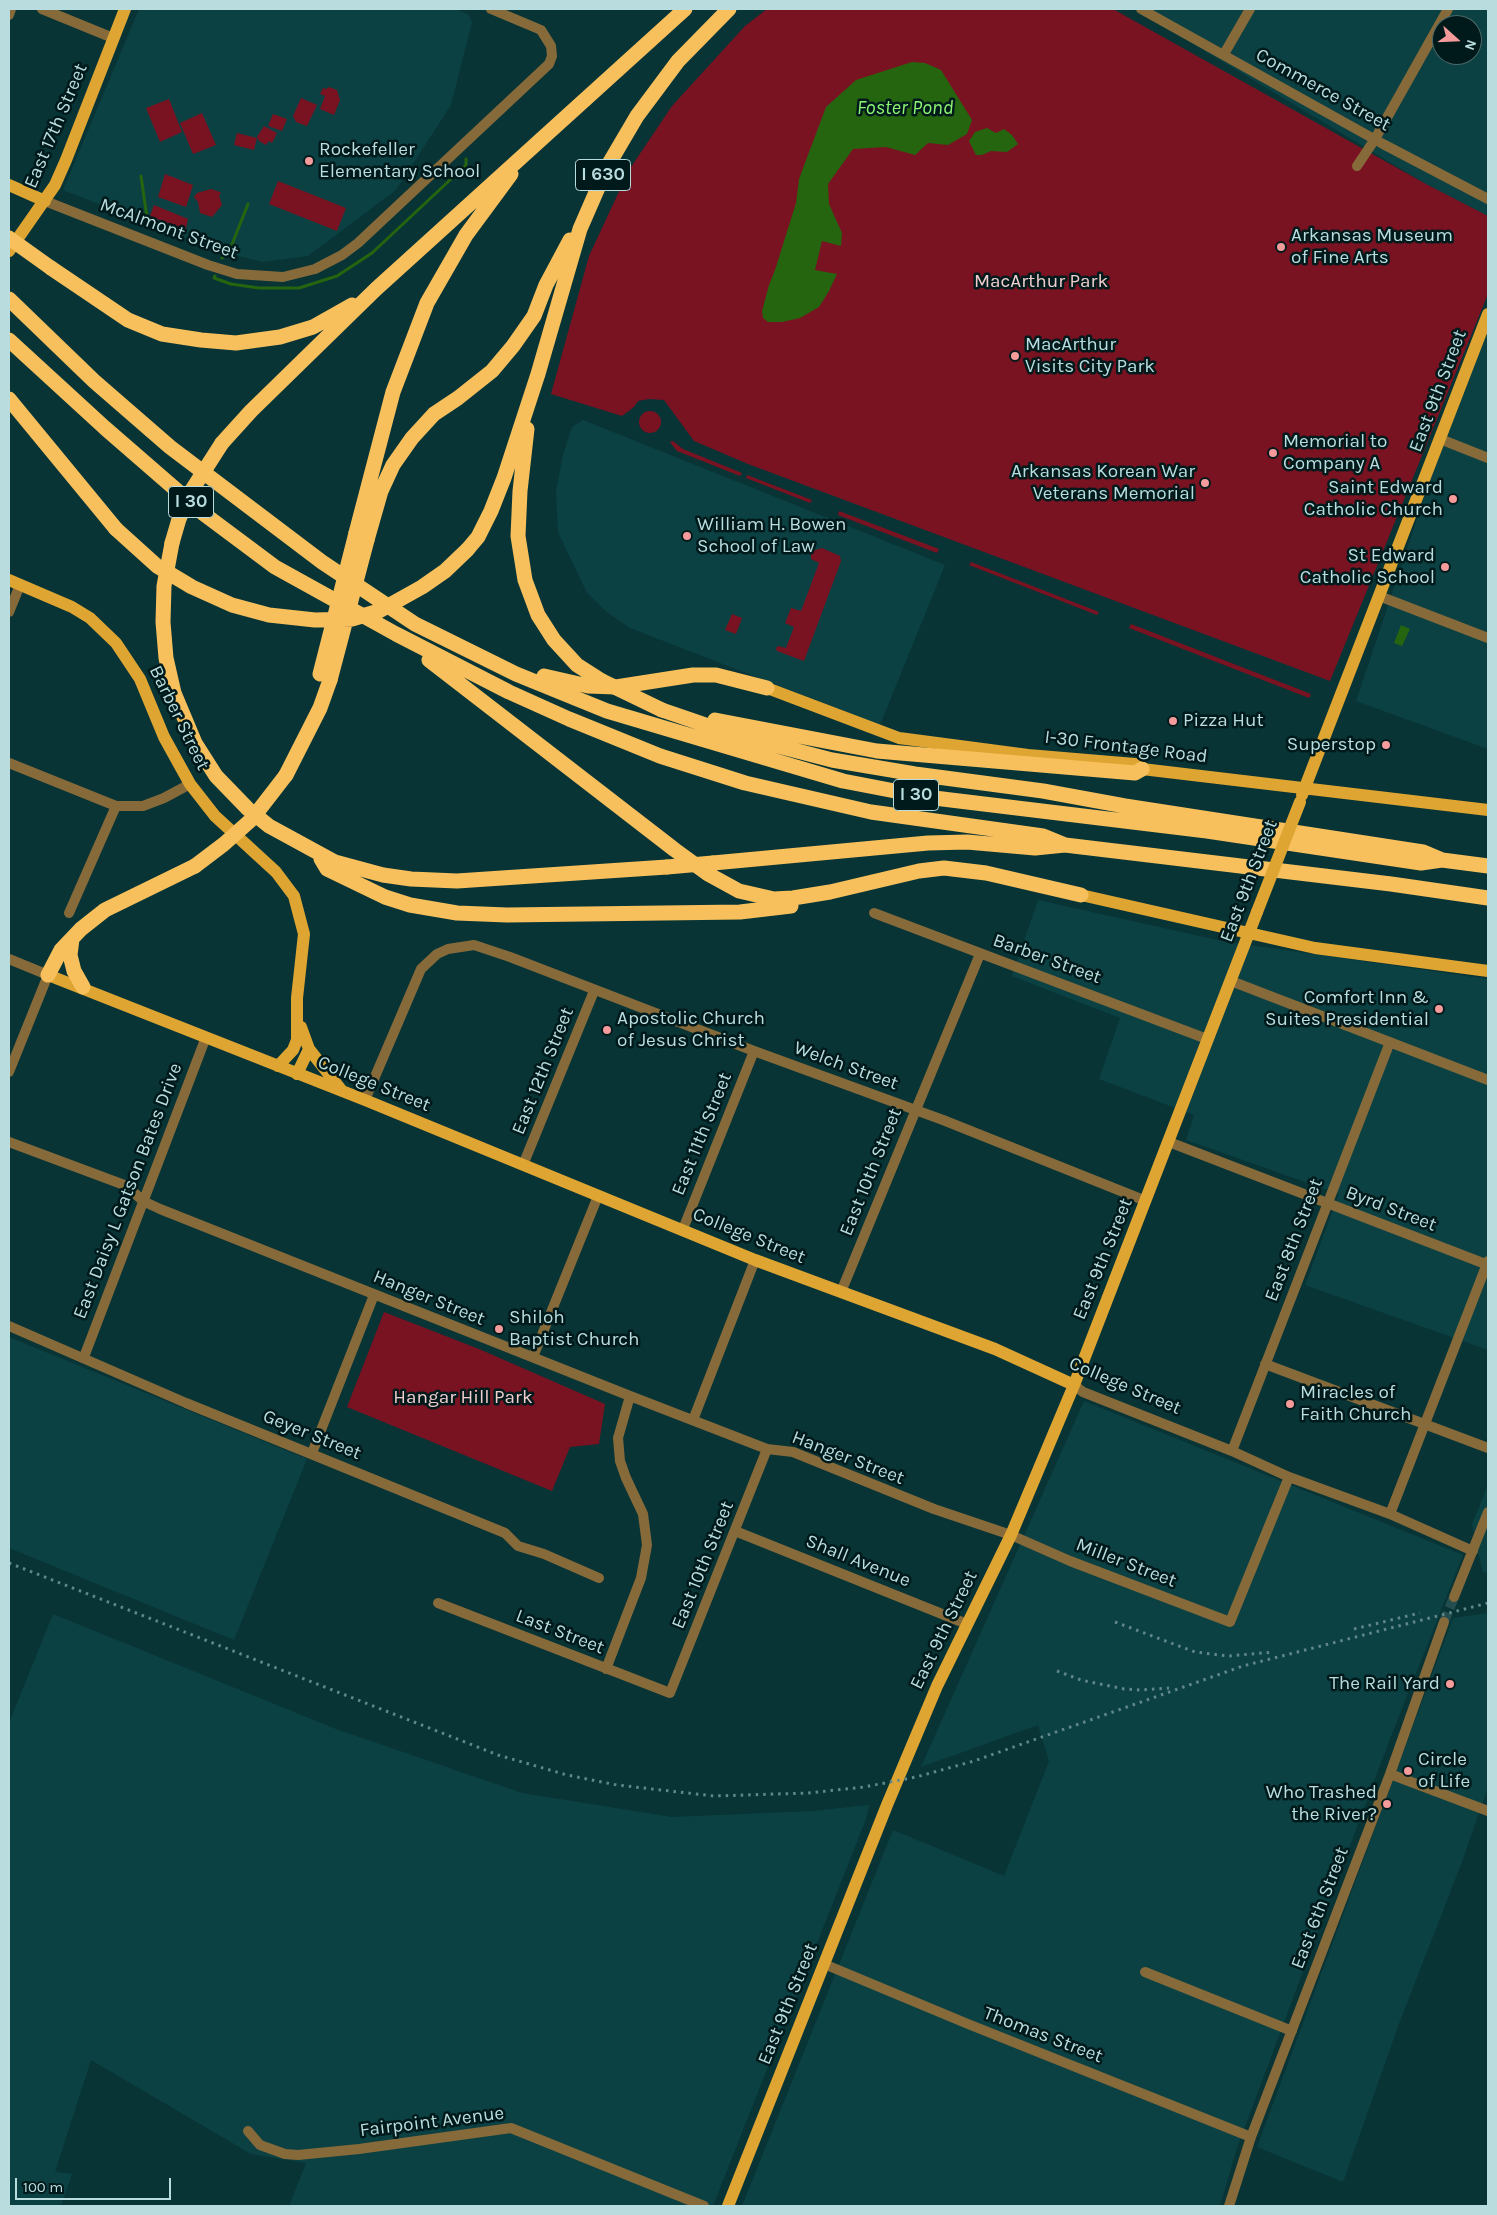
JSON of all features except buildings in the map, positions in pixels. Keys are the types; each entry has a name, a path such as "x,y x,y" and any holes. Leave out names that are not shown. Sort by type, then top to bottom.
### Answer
{"highway":[{"path":"685,9 376,289 251,411 222,443 190,493 179,518 164,586 163,633 174,693 195,743 216,776 248,810 285,836 335,862 383,875 434,881 598,873 928,843 967,842 1035,848 1065,845"},
{"name":"I 630","path":"538,374 580,230 593,196 616,150 637,116 678,61 730,9"},
{"path":"48,975 61,950 81,929 105,910 195,866 252,820 286,775 320,708 325,677 362,537 393,392 427,303 466,236 525,154"},
{"path":"362,537 393,465 412,438 434,414 492,371 513,346 534,316 546,285 593,196"},
{"path":"9,238 128,320 162,334 218,342 236,343 280,337 313,327 346,309 376,289"},
{"name":"I 30","path":"10,300 94,381 170,447 322,562 415,624 516,674 608,711 843,780 926,797 1207,831 1421,863 1442,860 1488,866"},
{"name":"I 30","path":"9,340 105,428 204,514 276,567 462,669 569,720 694,768 800,797 871,812 1043,836 1065,845 1391,884 1488,898"},
{"path":"9,399 116,529 157,566 192,587 232,605 269,614 315,620 352,619 379,611 422,587 445,571 478,537 491,512 504,478 538,374"},
{"path":"538,374 524,444 520,491 518,536 525,580 538,614 554,640 577,665 602,681 662,710 732,734 832,760 915,774 1043,791 1134,808 1414,851 1442,860"},
{"path":"415,624 543,676 588,686 616,687 693,675 716,675 767,688"},
{"path":"396,634 675,850 725,884 756,896 774,899 830,892 932,869 965,870 1081,895"},
{"path":"662,710 877,751 1135,773 1142,769"},
{"path":"317,854 327,869 365,889 410,905 457,912 507,915 759,910 806,904 879,880"},
{"path":"72,939 70,954 74,972 83,987"}],"main road":[{"name":"East 17th Street","path":"9,251 45,201 66,160 125,9"},
{"path":"9,185 45,201"},
{"name":"East 9th Street","path":"728,2206 887,1805 937,1686 1011,1535 1074,1385 1250,934 1488,314"},
{"name":"Barber Street","path":"14,582 72,607 90,618 116,643 140,679 164,737 190,784 215,816 276,872 294,896 304,934 297,990 298,1018 295,1047 278,1066"},
{"name":"I-30 Frontage Road","path":"767,688 899,738 1028,755 1135,764 1142,769 1488,810"},
{"path":"1081,895 1332,951 1488,971"},
{"name":"College Street","path":"48,975 83,987 365,1100 755,1260 995,1349 1074,1385"},
{"name":"Barber Street","path":"298,1018 309,1049 342,1091"},
{"path":"297,1074 309,1049"}],"street":[{"path":"9,16 12,9"},
{"path":"42,9 114,38"},
{"name":"McAlmont Street","path":"45,201 208,265 252,276 283,277 315,269 342,255 358,243 548,64 552,56 551,46 541,30 492,9"},
{"name":"Commerce Street","path":"1141,9 1375,139 1488,199"},
{"path":"1224,54 1250,9"},
{"path":"1357,166 1375,139 1448,9"},
{"path":"1440,439 1488,458"},
{"path":"9,612 14,582"},
{"path":"1379,596 1488,638"},
{"path":"9,763 116,806 143,806 164,798 190,784"},
{"path":"69,913 116,806"},
{"name":"Barber Street","path":"874,913 1208,1039"},
{"name":"Welch Street","path":"365,1100 418,974 429,961 448,950 469,945 485,947 594,991 916,1110 1146,1201"},
{"name":"East 10th Street","path":"841,1292 980,954"},
{"name":"College Street","path":"9,959 48,975"},
{"path":"9,1072 48,975"},
{"path":"1231,981 1488,1080"},
{"name":"East 12th Street","path":"523,1165 594,991"},
{"name":"East Daisy L Gatson Bates Drive","path":"84,1357 206,1037"},
{"name":"East 8th Street","path":"1232,1451 1390,1042"},
{"name":"East 11th Street","path":"683,1229 754,1051"},
{"name":"Hanger Street","path":"9,1142 127,1186 143,1201 630,1396 767,1449 793,1452 934,1510 1011,1535"},
{"name":"Byrd Street","path":"1169,1142 1488,1263"},
{"path":"533,1357 598,1196"},
{"path":"693,1420 755,1260"},
{"path":"1390,1514 1488,1263"},
{"path":"312,1453 374,1295"},
{"name":"Geyer Street","path":"9,1326 186,1403 505,1533 518,1546 544,1554 599,1578"},
{"path":"1266,1364 1488,1448"},
{"name":"College Street","path":"1074,1385 1083,1392 1232,1451 1289,1478 1390,1514 1473,1551"},
{"path":"606,1668 641,1578 647,1545 643,1514 620,1461 618,1438 630,1396"},
{"name":"East 10th Street","path":"670,1693 767,1449"},
{"name":"Miller Street","path":"1011,1535 1070,1561 1230,1622 1289,1478"},
{"path":"1454,1597 1488,1512"},
{"name":"Shall Avenue","path":"735,1530 967,1624"},
{"name":"Last Street","path":"438,1602 670,1693"},
{"name":"East 6th Street","path":"1229,2206 1251,2137 1390,1774 1444,1622"},
{"path":"1390,1774 1488,1811"},
{"name":"Thomas Street","path":"824,1964 1251,2137"},
{"path":"1145,1972 1292,2031"},
{"name":"Fairpoint Avenue","path":"248,2131 260,2145 285,2154 298,2155 359,2149 511,2128 704,2206"}],"shaded area":[{"path":"139,9 455,9 468,14 472,22 451,105 396,190 308,256 262,262 215,250 63,190"},
{"path":"1135,9 1488,9 1488,216 1426,184"},
{"path":"1488,307 1488,749 1356,701"},
{"path":"583,420 945,565 880,725 630,628 608,613 587,593 558,532 556,492 563,455 572,427"},
{"path":"1038,900 1222,941 1488,979 1488,1350 1305,1285 1339,1194 1186,1140 1194,1115 1099,1079 1120,1018 1012,976"},
{"path":"9,1337 307,1459 234,1640 9,1548"},
{"path":"1084,1401 1463,1555 1388,1744 1237,2148 1220,2206 742,2206 893,1830 1004,1876 1049,1761 1038,1725 921,1767"},
{"path":"1488,1485 1488,1572 1483,1573 1472,1524"},
{"path":"1488,1613 1488,1787 1462,1862 1400,2021 1343,2182 1257,2147 1453,1618"},
{"path":"53,1614 336,1729 522,1793 672,1817 813,1811 869,1805 866,1819 713,2206 289,2206 306,2163 251,2154 91,2060 55,2172 72,2174 61,2206 9,2206 9,1723"}],"green space":[{"name":"MacArthur Park","path":"767,9 1113,9 1426,184 1488,216 1488,294 1330,681 748,464 694,441 664,400 649,399 638,401 634,407 622,416 551,394 589,256 629,170 672,106 745,26"},
{"path":"329,87 337,90 340,100 334,115 320,109 325,96 320,94 323,88"},
{"path":"301,98 317,105 307,126 296,122 293,116"},
{"path":"169,99 182,132 160,142 146,108"},
{"path":"202,113 216,145 193,154 180,123"},
{"path":"273,114 287,119 282,131 268,126"},
{"path":"264,126 277,133 272,143 269,141 266,145 259,141 257,137"},
{"path":"237,133 257,138 254,150 234,145"},
{"path":"165,174 193,185 186,207 158,197"},
{"path":"278,181 346,208 337,231 269,204"},
{"path":"211,189 220,192 222,205 212,217 200,213 198,202 194,197 197,193"},
{"path":"154,205 188,219 186,228 184,230 150,216"},
{"path":"646,411 654,411 661,418 661,426 654,433 646,433 639,426 639,418"},
{"path":"673,441 683,449 742,473 740,476 677,451 670,442"},
{"path":"747,475 812,500 810,503 746,478"},
{"path":"839,511 939,549 937,553 838,515"},
{"path":"822,548 840,556 841,561 804,661 777,651 776,648 778,646 786,648 794,627 785,623 791,608 801,611 819,563 811,559 811,555 815,550"},
{"path":"971,562 1099,612 1097,615 969,565"},
{"path":"732,614 742,618 736,634 725,630"},
{"path":"1131,624 1311,694 1309,698 1129,628"},
{"name":"Hangar Hill Park","path":"384,1312 479,1349 605,1404 599,1444 570,1447 552,1491 347,1407"}],"water":[{"name":"Foster Pond","path":"912,62 925,63 941,70 972,120 967,134 948,145 928,143 915,155 886,147 853,149 828,184 829,204 842,233 841,246 822,241 815,270 837,274 829,291 819,307 800,318 782,322 768,322 763,318 762,311 769,285 796,203 799,179 826,107 856,80"},
{"path":"987,128 996,133 1004,129 1012,135 1018,144 1007,152 991,151 982,155 976,155 969,141 975,132"},
{"path":"1401,625 1410,629 1402,646 1394,643"}],"waterway":[{"path":"215,276 214,278 231,284 259,288 299,288 337,276 372,253 466,165 466,159"},
{"path":"141,176 147,218 146,227"},
{"path":"222,258 229,252 248,204"}],"tunnel":[{"path":"1444,1622 1454,1597"}],"railway":[{"path":"9,1563 498,1755 567,1775 617,1785 714,1796 808,1793 864,1787 916,1777 974,1761 1243,1666 1488,1603"},
{"path":"1354,1629 1420,1613"},
{"path":"1115,1622 1195,1652 1228,1656 1274,1652"},
{"path":"1057,1671 1081,1680 1124,1689 1169,1688"}],"place":[{"name":"Rockefeller Elementary School","path":"309,161"},
{"name":"Arkansas Museum of Fine Arts","path":"1281,247"},
{"name":"MacArthur Visits City Park","path":"1015,356"},
{"name":"Memorial to Company A","path":"1273,453"},
{"name":"Arkansas Korean War Veterans Memorial","path":"1205,483"},
{"name":"Saint Edward Catholic Church","path":"1453,499"},
{"name":"William H. Bowen School of Law","path":"687,536"},
{"name":"St Edward Catholic School","path":"1445,567"},
{"name":"Pizza Hut","path":"1173,721"},
{"name":"Superstop","path":"1386,745"},
{"name":"Comfort Inn & Suites Presidential","path":"1439,1009"},
{"name":"Apostolic Church of Jesus Christ","path":"607,1030"},
{"name":"Shiloh Baptist Church","path":"499,1329"},
{"name":"Miracles of Faith Church","path":"1290,1404"},
{"name":"The Rail Yard","path":"1450,1684"},
{"name":"Circle of Life","path":"1408,1771"},
{"name":"Who Trashed the River?","path":"1387,1804"}]}
